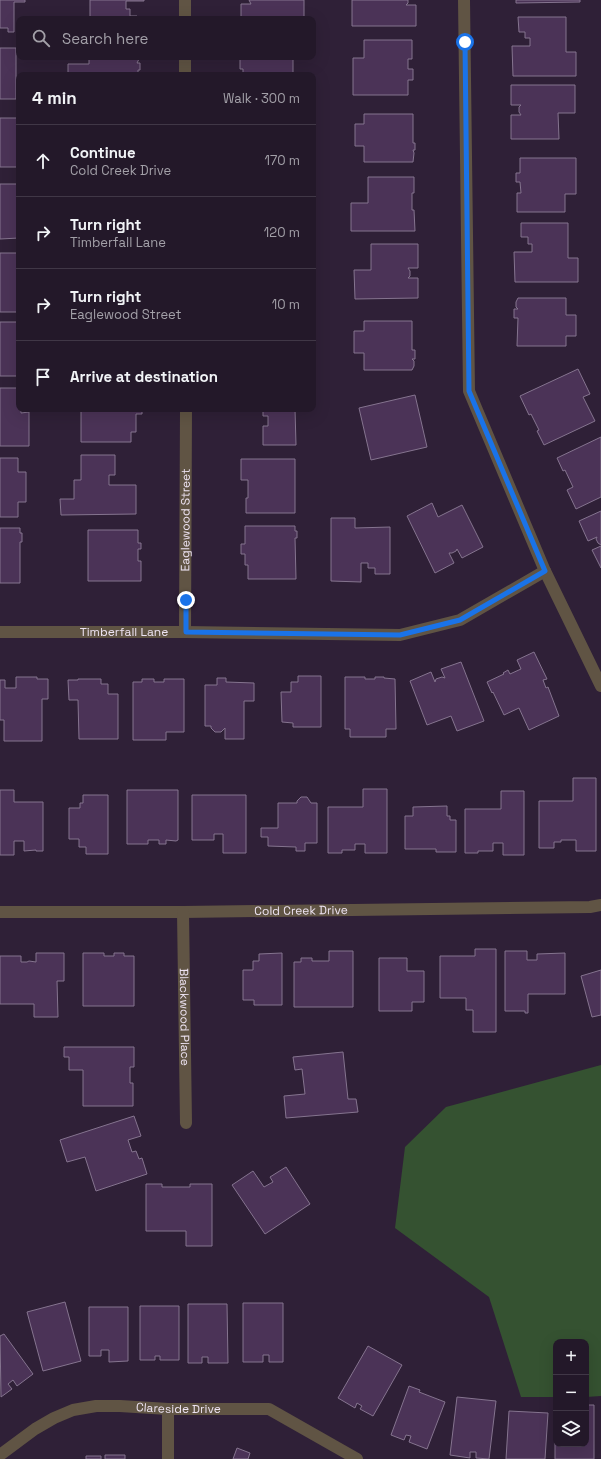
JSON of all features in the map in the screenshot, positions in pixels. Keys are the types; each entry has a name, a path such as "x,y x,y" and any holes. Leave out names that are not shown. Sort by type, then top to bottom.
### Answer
{"street":[{"path":"185,0 185,16"},
{"path":"464,0 469,391 545,571 601,686"},
{"path":"185,60 185,72"},
{"name":"Eaglewood Street","path":"186,412 186,632"},
{"name":"Timberfall Lane","path":"0,632 186,632 400,635 460,620 545,571"},
{"name":"Cold Creek Drive","path":"0,912 183,912 590,907 601,905"},
{"name":"Blackwood Place","path":"183,912 186,1123"},
{"name":"Clareside Drive","path":"0,1455 35,1429 54,1418 73,1410 96,1406 120,1406 168,1409 269,1409 357,1459"},
{"path":"168,1409 168,1459"}],"green space":[{"path":"601,1065 601,1396 589,1397 589,1339 553,1339 553,1397 521,1397 489,1297 395,1228 405,1147 446,1107"}],"building":[{"path":"0,0 25,0 25,2 14,2 14,32 8,32 8,28 0,28"},
{"path":"90,0 144,0 126,1 126,9 130,9 130,16 90,16"},
{"path":"249,0 304,0 304,16 241,16 241,4 251,4"},
{"path":"352,0 408,0 406,5 416,5 416,26 352,26"},
{"path":"516,0 580,0 580,2 516,3"},
{"path":"518,17 566,17 566,52 576,52 576,76 513,76 512,46 530,46 530,38 525,38 525,32 519,32"},
{"path":"364,40 412,40 412,59 408,59 408,69 413,69 413,80 408,80 408,95 353,95 353,58 364,58"},
{"path":"0,48 16,48 16,99 0,99"},
{"path":"89,60 138,60 137,63 140,63 140,70 138,70 138,72 68,72 68,64 89,64"},
{"path":"240,60 293,60 293,72 243,72 243,69 240,69"},
{"path":"511,85 575,85 575,113 558,113 559,139 511,139 511,115 521,115 519,112 519,107 521,105 511,105"},
{"path":"364,114 413,114 413,143 415,143 415,150 413,150 413,162 364,162 364,146 355,146 355,124 364,124"},
{"path":"0,118 16,118 16,167 0,167"},
{"path":"520,158 576,158 576,194 565,194 565,212 517,212 517,193 521,193 520,182 516,182 516,173 520,173"},
{"path":"368,177 414,177 412,210 414,210 415,231 351,231 351,203 368,203"},
{"path":"0,184 16,184 16,238 0,239"},
{"path":"521,223 568,223 568,258 578,258 578,282 515,282 514,252 532,252 532,244 528,244 528,237 521,237"},
{"path":"371,244 418,244 418,268 408,268 410,271 410,276 408,278 418,278 418,298 355,299 354,270 371,270"},
{"path":"0,253 16,253 16,312 0,312"},
{"path":"518,298 566,298 566,315 576,315 576,336 566,336 566,346 517,346 518,318 514,318 514,309 518,309 516,307 516,302"},
{"path":"364,321 412,321 412,350 415,350 415,359 412,359 414,361 414,366 412,370 364,370 364,353 354,353 354,331 364,331"},
{"path":"0,322 16,322 16,376 0,376"},
{"path":"578,369 590,394 583,397 595,421 544,445 537,431 539,430 531,414 529,415 520,396"},
{"path":"0,388 16,388 16,412 29,412 29,446 0,446"},
{"path":"415,395 427,447 371,460 359,408"},
{"path":"81,412 142,412 142,414 136,414 136,432 131,432 131,442 81,442"},
{"path":"263,412 295,412 296,445 263,445 263,426 268,426 268,416 263,416"},
{"path":"601,437 601,497 576,509 567,490 573,487 565,470 563,471 557,458"},
{"path":"81,455 115,455 115,475 109,475 109,485 136,485 136,514 61,515 60,499 74,499 74,480 81,480"},
{"path":"0,458 18,458 18,472 26,472 26,502 18,502 18,517 0,517"},
{"path":"241,459 295,459 295,513 246,513 248,480 241,480"},
{"path":"432,503 438,517 462,505 483,547 462,558 457,549 452,553 449,553 454,563 435,573 407,516"},
{"path":"601,511 601,545 596,539 597,537 588,541 579,521"},
{"path":"331,518 355,518 355,528 390,527 390,574 375,574 375,568 368,568 368,563 361,563 361,582 331,581"},
{"path":"245,526 295,526 295,531 297,531 297,538 295,538 296,579 248,579 248,565 245,565 245,554 241,554 241,544 245,544"},
{"path":"0,528 20,528 20,533 22,533 22,542 20,542 20,583 0,583"},
{"path":"88,530 138,530 138,543 141,543 141,549 138,549 138,561 141,561 141,581 88,581"},
{"path":"601,546 601,568 592,550"},
{"path":"534,652 547,679 543,680 546,688 548,687 559,716 529,730 519,708 504,715 487,682 504,674 503,673 508,670 510,674 521,669 517,660"},
{"path":"461,662 484,721 457,731 451,716 427,725 410,681 431,672 435,682 436,679 442,677 445,678 441,669"},
{"path":"298,676 321,676 321,727 293,727 293,723 282,722 281,692 291,692 291,682 298,682"},
{"path":"16,677 37,677 37,679 48,679 48,699 42,699 42,741 4,741 4,720 0,720 0,680 5,680 5,688 16,688"},
{"path":"345,677 365,677 365,679 375,679 375,677 384,677 395,679 396,729 386,729 386,737 350,737 350,729 345,729"},
{"path":"217,678 226,678 226,682 254,683 254,701 244,701 244,739 225,739 225,728 221,732 215,732 211,726 205,726 205,685 217,685"},
{"path":"101,679 101,684 108,684 108,694 118,694 118,739 79,739 78,700 69,700 68,680"},
{"path":"142,679 154,679 154,682 164,682 164,679 184,679 184,732 166,732 166,740 133,740 133,682 142,682"},
{"path":"573,778 596,778 596,851 576,851 576,840 561,840 561,842 554,842 554,848 539,848 539,801 573,801"},
{"path":"363,789 387,789 387,853 365,853 365,844 355,844 355,850 342,850 342,853 328,853 328,807 363,807"},
{"path":"0,790 14,790 14,802 43,802 43,851 24,851 24,841 14,841 14,855 0,855"},
{"path":"127,790 178,790 178,840 166,840 166,844 159,844 159,840 148,840 148,844 127,844"},
{"path":"501,791 524,791 524,855 503,855 503,843 493,843 493,851 465,853 465,809 501,809"},
{"path":"83,795 108,795 108,854 86,854 86,847 79,847 79,839 69,839 69,808 80,808 80,803 83,803"},
{"path":"192,795 246,795 246,853 223,853 223,834 214,834 214,840 192,840"},
{"path":"301,797 307,797 311,803 317,803 317,843 305,843 305,851 296,851 296,847 268,846 268,837 261,837 261,828 278,828 278,803 297,803"},
{"path":"447,806 447,816 450,816 450,820 456,820 456,852 436,852 436,849 405,849 405,816 413,816 413,807"},
{"path":"475,949 496,949 496,1032 473,1032 473,1010 466,1010 466,998 440,998 440,956 475,956"},
{"path":"329,951 353,951 353,1007 294,1007 294,962 301,962 301,958 312,958 312,961 329,961"},
{"path":"505,951 527,951 527,960 537,960 537,954 565,953 565,994 528,994 528,1013 525,1013 525,1011 505,1011"},
{"path":"36,953 64,953 64,981 57,981 58,1017 34,1017 34,1004 0,1004 0,956 21,956 21,962 36,962"},
{"path":"83,953 104,953 104,956 114,956 114,953 124,953 124,956 134,956 134,1006 83,1006"},
{"path":"282,953 282,1005 254,1005 254,1000 243,1000 243,970 253,970 253,961 259,961 259,954"},
{"path":"379,958 407,958 407,971 424,971 424,1002 412,1002 412,1011 379,1011"},
{"path":"601,970 601,1015 592,1017 581,976"},
{"path":"64,1047 134,1047 134,1067 130,1067 130,1083 133,1083 133,1106 83,1106 83,1070 69,1070 69,1057 64,1057"},
{"path":"343,1052 348,1099 356,1099 358,1112 286,1118 284,1096 305,1094 302,1069 295,1070 293,1057"},
{"path":"134,1116 141,1136 128,1140 132,1152 136,1151 139,1159 142,1158 147,1174 96,1191 85,1157 67,1162 60,1140"},
{"path":"286,1167 310,1204 265,1234 232,1185 253,1171 264,1187 273,1182 270,1177"},
{"path":"146,1184 162,1184 162,1187 190,1187 190,1184 212,1184 212,1246 186,1246 186,1231 146,1231"},
{"path":"65,1302 81,1361 43,1371 27,1312"},
{"path":"243,1303 283,1303 283,1362 269,1362 269,1355 263,1355 263,1362 243,1362"},
{"path":"188,1304 227,1304 228,1363 208,1363 208,1357 202,1357 202,1363 188,1363"},
{"path":"140,1306 179,1306 179,1360 160,1360 160,1356 155,1356 155,1360 140,1360"},
{"path":"89,1307 128,1307 128,1361 109,1362 109,1350 101,1350 101,1356 89,1356"},
{"path":"4,1334 33,1374 17,1386 13,1380 8,1384 12,1389 1,1397 0,1336"},
{"path":"368,1346 402,1365 373,1416 360,1409 362,1406 357,1403 355,1408 338,1398"},
{"path":"409,1386 420,1390 419,1392 445,1402 427,1449 409,1442 411,1436 406,1435 404,1440 391,1435"},
{"path":"457,1397 496,1401 489,1459 476,1458 476,1452 470,1452 470,1458 450,1455"},
{"path":"589,1405 594,1405 594,1459 555,1459 555,1447 589,1447"},
{"path":"509,1411 548,1413 545,1459 506,1459"},
{"path":"237,1448 250,1453 248,1459 233,1459"},
{"path":"105,1455 125,1455 125,1459 105,1459"},
{"path":"86,1456 101,1456 101,1459 86,1459"}],"route":[{"path":"186,600 186,632 400,635 460,620 545,571 469,391 465,42"}]}
